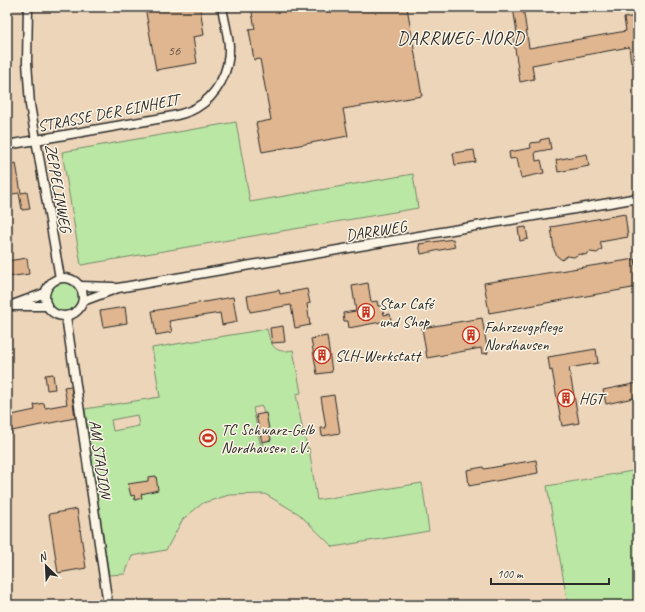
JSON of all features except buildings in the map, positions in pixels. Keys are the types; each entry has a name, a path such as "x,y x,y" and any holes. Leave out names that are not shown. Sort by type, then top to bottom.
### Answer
{"street":[{"name":"ZEPPELINWEG","path":"28,7 27,62 30,105 60,278"},
{"name":"STRASSE DER EINHEIT","path":"7,145 163,118 178,115 196,108 218,88 227,69 229,47 222,7"},
{"name":"DARRWEG","path":"66,316 72,315 77,311 83,301 118,288 638,198"},
{"name":"DARRWEG","path":"60,278 72,279 80,286 118,288"},
{"path":"60,278 50,284 44,298 47,306 55,314 66,316"},
{"path":"80,286 83,291 83,301"},
{"path":"45,293 7,306 47,306"},
{"name":"AM STADION","path":"66,316 108,605"}],"shaded area":[{"path":"7,7 638,7 638,470 547,486 568,605 7,605"}],"green space":[{"path":"236,122 250,202 413,174 418,208 81,265 62,152"},
{"path":"61,281 67,281 76,285 80,297 76,309 67,313 61,313 52,309 48,300 48,294 52,285"},
{"path":"267,329 270,340 277,350 293,350 301,393 296,394 303,432 307,448 309,448 317,500 422,483 429,531 333,547 299,514 265,494 229,495 203,503 183,519 166,550 132,556 125,574 109,575 85,409 160,397 152,348","holes":["262,406 264,414 266,414 271,440 262,442 262,452 253,408","137,415 139,426 113,431 111,420"]},
{"path":"638,470 638,605 568,605 547,486"}],"place":[{"name":"Star Café und Shop","path":"366,312"},
{"name":"Fahrzeugpflege Nordhausen","path":"471,335"},
{"name":"SLH-Werkstatt","path":"322,355"},
{"name":"HGT","path":"566,398"},
{"name":"TC Schwarz-Gelb Nordhausen e.V.","path":"208,438"}],"district":[{"name":"DARRWEG-NORD","path":"461,38"}]}
